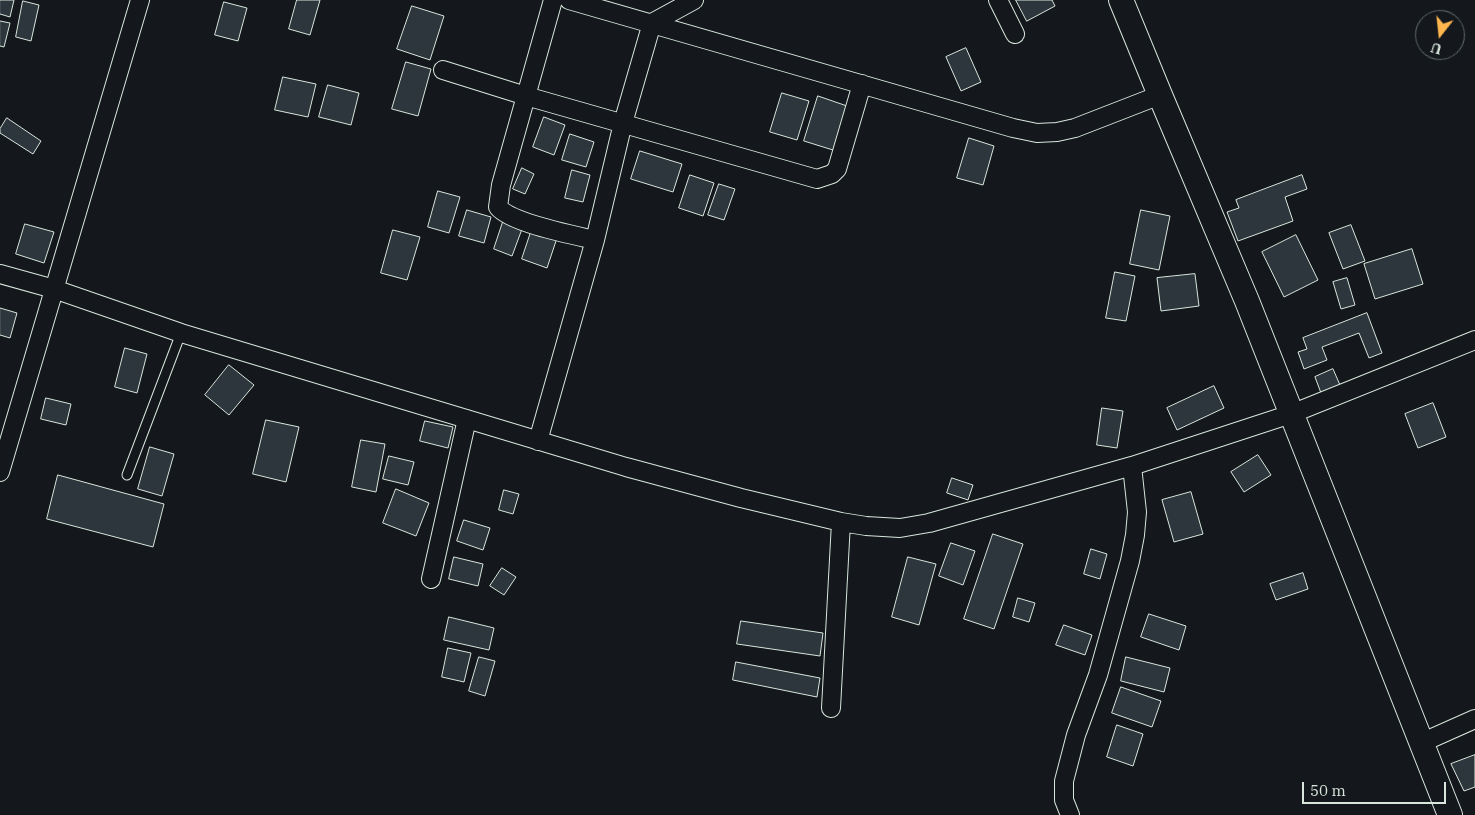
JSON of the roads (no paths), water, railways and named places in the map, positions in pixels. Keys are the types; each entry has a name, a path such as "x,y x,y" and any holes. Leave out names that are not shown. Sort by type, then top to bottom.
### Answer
{"street":[{"path":"0,472 140,0"},
{"path":"553,0 501,185 498,207 501,211 516,218 595,240"},
{"path":"569,0 1013,128 1037,133 1057,132 1075,128 1160,95"},
{"path":"538,441 595,240 623,123 652,23 694,0"},
{"path":"998,0 1015,34"},
{"path":"1121,0 1248,301 1450,815"},
{"path":"443,70 526,96 817,179 832,174 837,168 862,84"},
{"path":"0,274 54,289 180,333 626,467 841,522 900,528 929,523 1132,466 1292,414 1475,340"},
{"path":"430,579 468,419"},
{"path":"1070,815 1064,800 1064,780 1076,735 1098,675 1134,544 1137,512 1132,466"},
{"path":"830,708 841,522"},
{"path":"1421,743 1475,720"}],"lane":[{"path":"128,475 180,333"}]}
